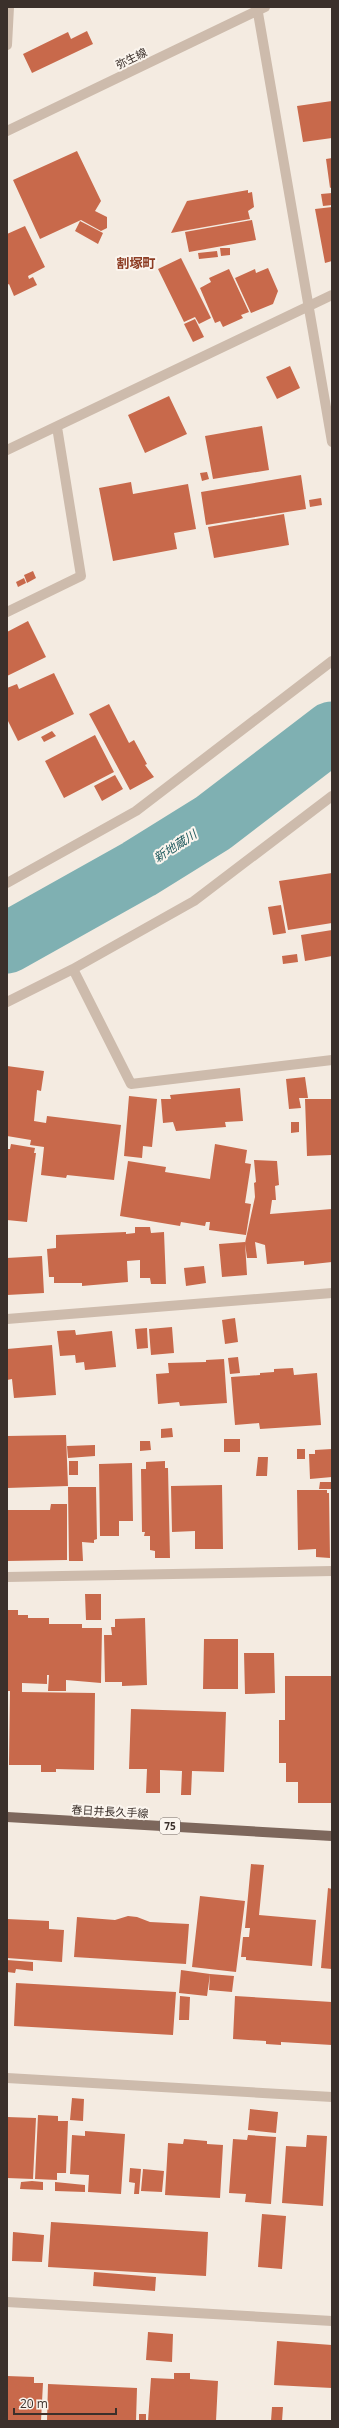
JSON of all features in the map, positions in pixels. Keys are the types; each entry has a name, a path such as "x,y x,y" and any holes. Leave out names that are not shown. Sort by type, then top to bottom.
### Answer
{"main road":[{"name":"春日井長久手線","path":"7,1817 332,1836"}],"street":[{"path":"7,45 9,7"},
{"path":"260,8 332,442"},
{"name":"弥生線","path":"7,131 260,8"},
{"path":"7,450 332,295"},
{"path":"7,612 81,576 57,427"},
{"path":"7,882 136,811 332,661"},
{"path":"7,1002 73,969 194,901 332,796"},
{"path":"73,969 131,1084 332,1060"},
{"path":"7,1319 332,1293"},
{"path":"7,1578 332,1571"},
{"path":"7,2078 332,2097"},
{"path":"7,2302 332,2321"}],"building":[{"path":"87,31 93,44 32,73 23,54 68,32 71,39"},
{"path":"332,101 332,138 303,142 297,106"},
{"path":"77,151 101,201 95,211 107,217 107,228 101,231 81,220 40,239 13,180"},
{"path":"332,158 332,187 330,188 326,159"},
{"path":"248,190 248,193 252,192 254,207 248,211 250,219 171,233 187,201"},
{"path":"332,193 332,205 323,206 321,194"},
{"path":"332,207 332,261 325,263 315,209"},
{"path":"252,220 256,240 189,252 185,232"},
{"path":"80,221 103,233 98,244 75,231"},
{"path":"25,226 45,267 28,276 29,279 33,277 37,285 14,296 9,284 7,285 7,234"},
{"path":"220,248 230,248 230,255 221,256"},
{"path":"217,251 218,257 199,259 198,253"},
{"path":"181,258 211,318 199,324 195,317 184,322 158,269"},
{"path":"268,268 278,291 273,304 251,313 235,278 255,269 256,273"},
{"path":"229,269 249,312 241,315 243,318 223,327 220,321 215,323 200,288 211,282 209,278"},
{"path":"195,319 204,337 193,342 184,324"},
{"path":"290,366 300,388 277,399 266,377"},
{"path":"169,396 187,434 145,453 128,415"},
{"path":"262,426 269,470 213,479 205,436"},
{"path":"207,472 209,479 202,481 200,473"},
{"path":"301,475 306,509 206,525 201,492"},
{"path":"131,482 133,494 188,484 196,529 174,533 177,549 113,561 99,488"},
{"path":"321,498 322,505 310,507 309,500"},
{"path":"284,514 289,545 214,558 208,527"},
{"path":"33,571 36,578 27,583 24,575"},
{"path":"24,578 26,583 18,587 16,582"},
{"path":"28,621 46,657 7,676 7,632"},
{"path":"54,673 74,714 18,741 7,719 7,688 17,684 19,689"},
{"path":"109,704 129,743 134,740 147,764 145,765 154,777 130,790 89,714"},
{"path":"52,731 56,736 44,742 41,737"},
{"path":"95,735 114,772 64,798 45,761"},
{"path":"115,775 123,789 102,801 94,786"},
{"path":"332,873 332,923 288,930 279,881"},
{"path":"281,905 286,933 273,935 268,907"},
{"path":"332,930 332,956 305,961 301,935"},
{"path":"297,954 298,962 283,964 282,956"},
{"path":"7,1066 44,1071 41,1091 37,1090 34,1121 46,1123 47,1116 121,1125 114,1180 67,1175 66,1178 41,1175 44,1147 30,1145 31,1140 7,1136"},
{"path":"305,1077 308,1098 299,1098 301,1108 289,1109 286,1079"},
{"path":"240,1088 243,1121 225,1122 226,1127 176,1131 173,1122 163,1123 161,1099 171,1099 170,1095"},
{"path":"129,1096 157,1099 152,1147 143,1146 142,1158 124,1156"},
{"path":"305,1099 332,1099 332,1155 307,1156"},
{"path":"291,1122 299,1122 299,1132 291,1133"},
{"path":"11,1144 35,1148 34,1153 36,1153 27,1222 7,1220 7,1149 10,1149"},
{"path":"215,1144 247,1150 245,1163 251,1164 245,1203 251,1204 246,1235 209,1230 210,1222 206,1222 205,1226 181,1222 180,1226 120,1216 128,1161 166,1167 165,1172 210,1179"},
{"path":"254,1160 277,1161 279,1185 275,1186 276,1200 272,1200 270,1214 332,1209 332,1262 304,1265 304,1261 267,1264 265,1245 255,1242 257,1258 247,1258 245,1243 255,1197 254,1183 256,1182"},
{"path":"135,1227 150,1227 151,1233 164,1232 166,1284 151,1284 150,1278 140,1278 140,1260 127,1261 128,1282 82,1286 82,1283 54,1283 54,1277 49,1277 47,1249 56,1248 56,1235 126,1232 126,1234 135,1233"},
{"path":"245,1242 247,1275 222,1277 219,1244"},
{"path":"42,1256 44,1293 7,1295 7,1258"},
{"path":"204,1266 206,1283 186,1286 184,1268"},
{"path":"235,1318 238,1342 225,1344 222,1320"},
{"path":"172,1327 174,1353 151,1355 149,1329"},
{"path":"147,1328 148,1348 137,1349 135,1329"},
{"path":"75,1330 76,1335 112,1331 116,1367 85,1370 84,1362 76,1363 75,1355 60,1356 57,1331"},
{"path":"52,1345 56,1395 14,1398 12,1379 7,1380 7,1349"},
{"path":"238,1357 240,1373 230,1374 228,1358"},
{"path":"224,1359 227,1403 180,1406 179,1402 158,1404 156,1374 169,1373 168,1363 206,1362 206,1360"},
{"path":"293,1368 294,1375 317,1373 321,1425 260,1429 259,1423 235,1425 231,1377 260,1375 260,1373 274,1372 274,1369"},
{"path":"172,1428 173,1437 161,1438 161,1429"},
{"path":"66,1435 68,1486 7,1488 7,1436"},
{"path":"224,1439 240,1439 240,1452 224,1452"},
{"path":"140,1441 150,1441 151,1450 140,1451"},
{"path":"95,1445 95,1456 68,1458 67,1446"},
{"path":"297,1449 305,1449 305,1459 297,1459"},
{"path":"332,1449 332,1477 310,1479 309,1454 315,1454 315,1450"},
{"path":"258,1457 268,1457 267,1476 256,1476"},
{"path":"69,1461 78,1461 78,1475 69,1475"},
{"path":"165,1461 165,1468 168,1468 170,1558 155,1558 155,1551 150,1550 150,1536 144,1536 145,1532 142,1532 141,1469 146,1469 146,1462"},
{"path":"132,1463 133,1521 119,1521 119,1536 100,1536 99,1464"},
{"path":"320,1482 331,1482 331,1489 319,1489"},
{"path":"222,1485 223,1549 195,1549 195,1531 172,1532 171,1486"},
{"path":"68,1487 96,1487 97,1539 94,1540 94,1543 82,1542 83,1561 69,1561"},
{"path":"297,1490 327,1490 327,1493 329,1493 330,1558 316,1557 316,1549 298,1550"},
{"path":"51,1504 67,1504 67,1560 7,1561 7,1510 50,1510"},
{"path":"85,1594 101,1594 101,1620 86,1620"},
{"path":"7,1610 18,1610 18,1615 28,1615 28,1618 49,1618 49,1624 82,1624 82,1628 102,1628 101,1683 66,1680 66,1691 48,1691 49,1675 47,1675 47,1684 22,1683 22,1692 95,1693 94,1770 56,1769 56,1772 41,1772 41,1765 9,1765 10,1691 7,1691"},
{"path":"145,1618 147,1685 122,1686 122,1682 105,1682 104,1635 112,1635 111,1627 115,1627 115,1619"},
{"path":"204,1639 238,1639 238,1689 203,1689"},
{"path":"244,1653 274,1653 275,1693 245,1694"},
{"path":"285,1676 331,1676 332,1803 298,1803 298,1782 286,1782 286,1763 279,1763 279,1720 285,1720"},
{"path":"131,1709 226,1712 224,1772 192,1771 191,1795 181,1795 182,1771 160,1770 160,1793 146,1793 147,1769 129,1769"},
{"path":"251,1864 264,1865 259,1915 316,1920 312,1966 246,1960 246,1957 241,1957 243,1937 249,1937 250,1928 245,1928"},
{"path":"328,1888 332,1889 332,1969 321,1968"},
{"path":"200,1896 245,1901 236,1972 192,1967"},
{"path":"128,1916 137,1917 150,1922 189,1924 186,1964 74,1957 77,1917 115,1920"},
{"path":"7,1919 49,1921 49,1929 64,1930 62,1962 7,1958"},
{"path":"7,1960 33,1962 33,1971 16,1969 15,1973 7,1972"},
{"path":"181,1970 210,1974 207,1996 179,1993"},
{"path":"210,1974 234,1976 232,1992 209,1990"},
{"path":"16,1983 176,1992 173,2035 14,2026"},
{"path":"180,1996 190,1997 189,2020 179,2020"},
{"path":"235,1996 332,2002 332,2045 281,2042 281,2045 266,2044 266,2041 233,2039"},
{"path":"72,2098 84,2099 83,2121 70,2120"},
{"path":"250,2109 278,2112 276,2133 248,2130"},
{"path":"38,2115 58,2116 58,2121 68,2121 66,2173 57,2173 57,2180 35,2179"},
{"path":"7,2117 36,2118 33,2179 7,2178"},
{"path":"85,2131 125,2134 121,2194 88,2192 89,2175 70,2174 72,2135 85,2136"},
{"path":"248,2135 276,2137 271,2204 245,2202 246,2194 229,2193 233,2139 247,2140"},
{"path":"307,2135 327,2136 323,2206 282,2203 286,2146 306,2147"},
{"path":"184,2139 207,2141 207,2144 223,2145 220,2198 165,2195 168,2143 183,2144"},
{"path":"130,2168 141,2169 139,2194 134,2194 135,2183 129,2182"},
{"path":"143,2169 164,2171 162,2192 141,2191"},
{"path":"21,2182 43,2182 43,2190 20,2189"},
{"path":"55,2182 85,2185 85,2192 55,2191"},
{"path":"262,2214 286,2216 282,2269 258,2267"},
{"path":"51,2222 208,2232 206,2276 48,2267"},
{"path":"13,2232 44,2235 42,2262 12,2261"},
{"path":"94,2272 156,2277 155,2291 93,2286"},
{"path":"148,2332 173,2334 172,2362 146,2360"},
{"path":"277,2341 332,2345 332,2388 274,2385"},
{"path":"174,2373 190,2373 190,2379 218,2381 216,2421 148,2421 151,2378 174,2379"},
{"path":"7,2376 34,2377 34,2383 43,2383 41,2421 7,2421"},
{"path":"48,2384 137,2388 136,2421 47,2421"},
{"path":"272,2407 283,2407 282,2421 271,2421"},
{"path":"139,2414 146,2414 146,2421 139,2421"}],"waterway":[{"name":"新地蔵川","path":"7,943 139,869 213,823 332,732"}],"district":[{"name":"割塚町","path":"136,263"}]}
